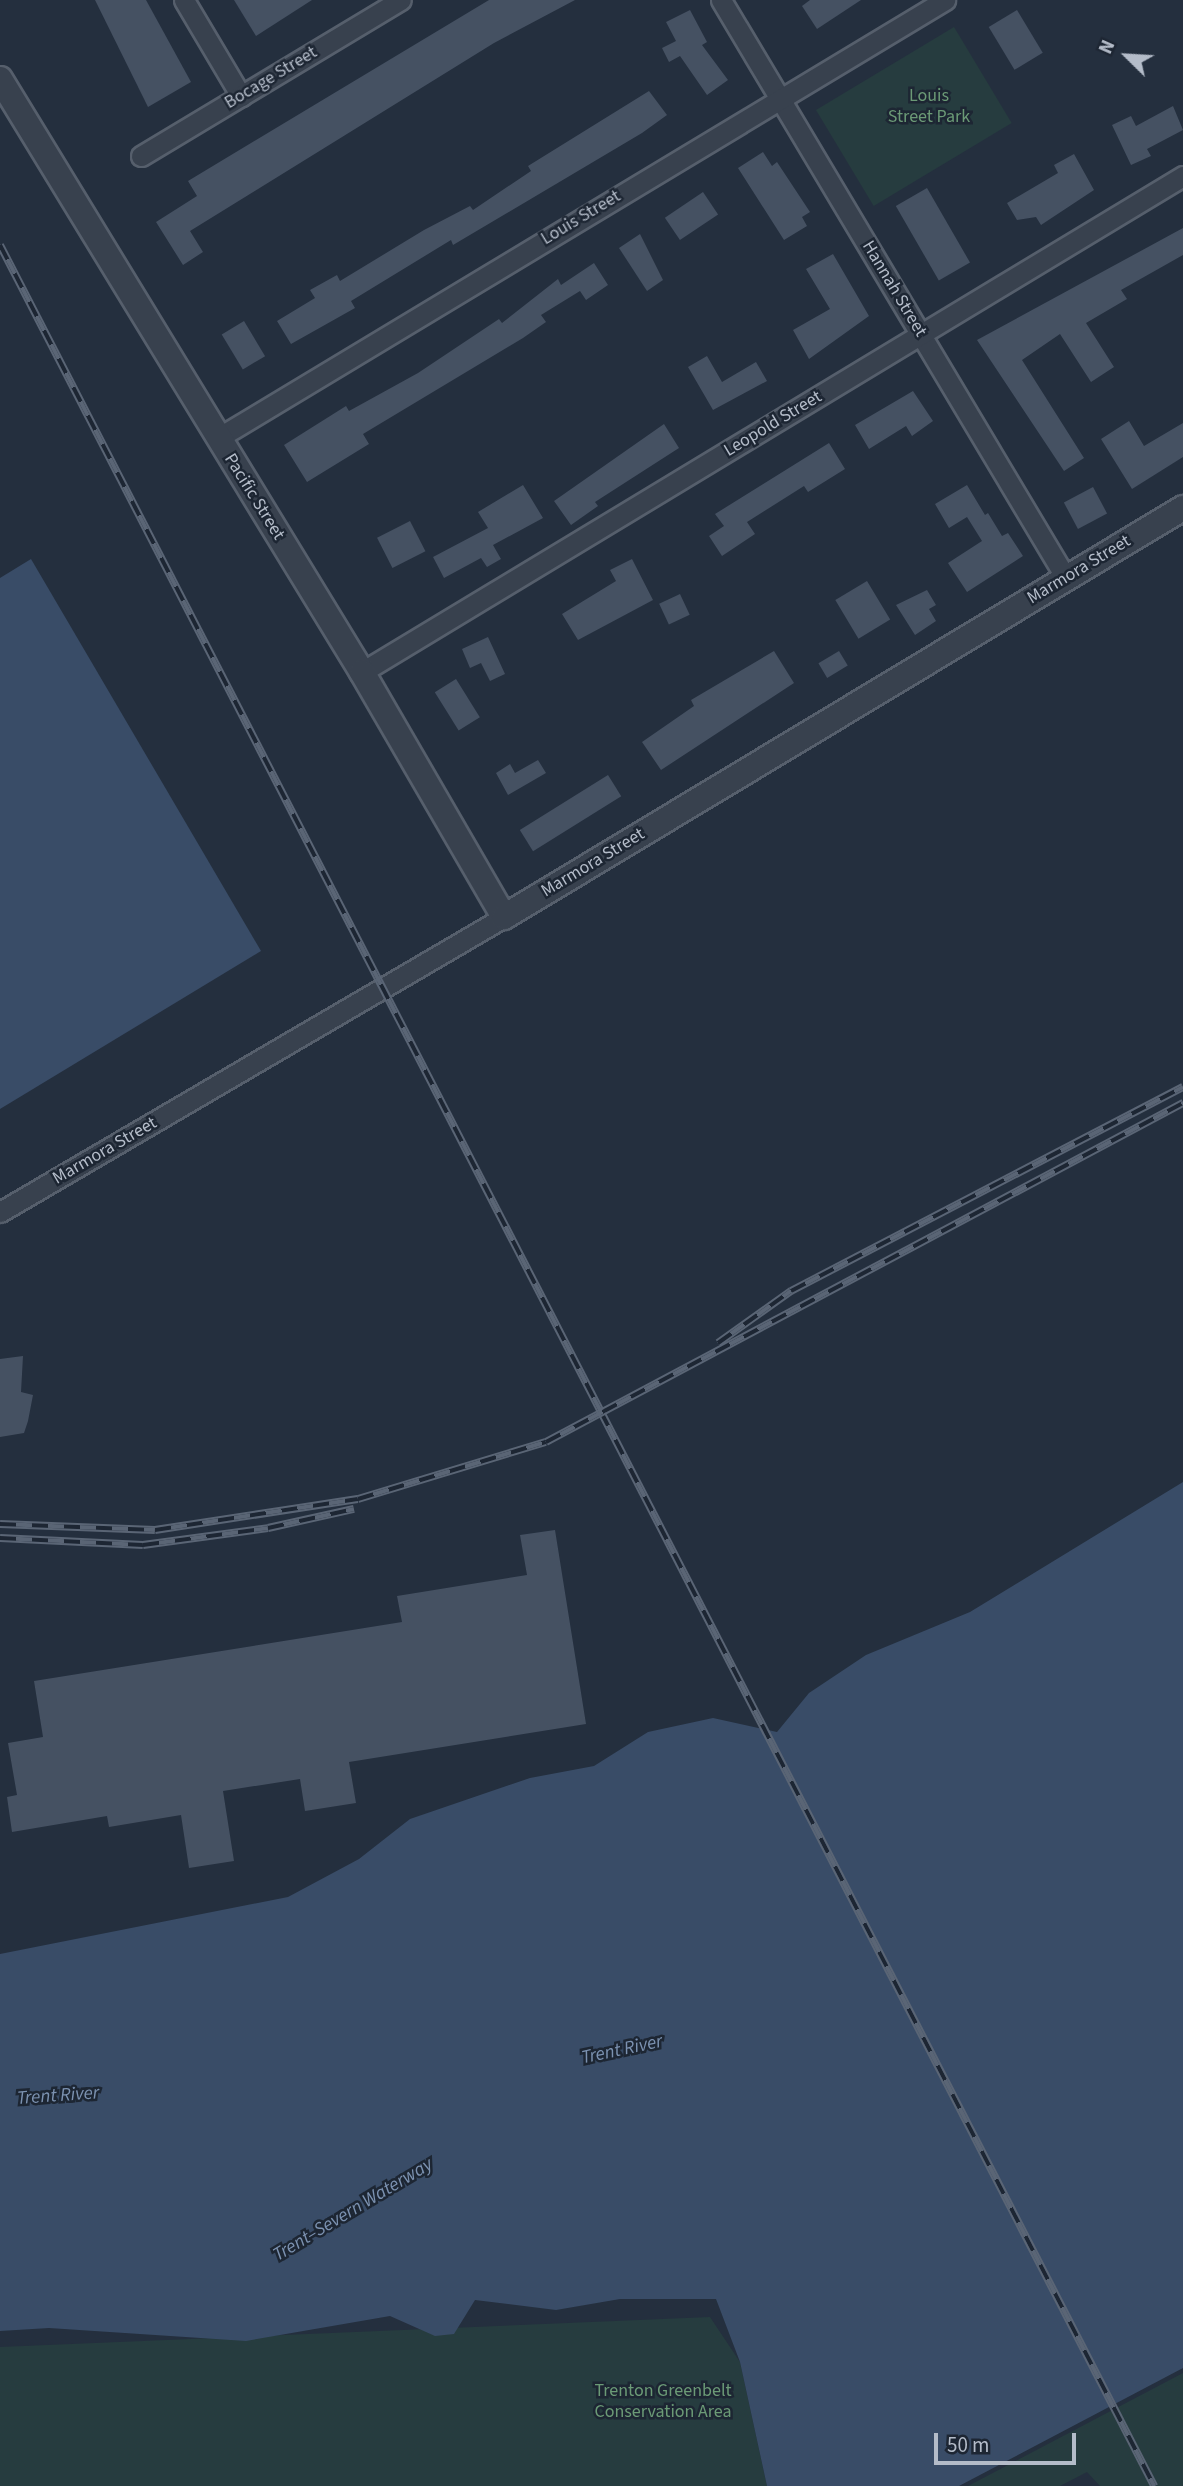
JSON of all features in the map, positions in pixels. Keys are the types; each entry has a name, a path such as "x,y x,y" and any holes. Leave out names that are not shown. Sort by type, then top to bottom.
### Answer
{"street":[{"path":"184,0 241,96"},
{"name":"Bocage Street","path":"141,156 401,0"},
{"name":"Hannah Street","path":"721,0 1066,578"},
{"name":"Louis Street","path":"218,438 945,0"},
{"name":"Pacific Street","path":"0,79 362,672 504,917"},
{"name":"Leopold Street","path":"362,672 1183,176"},
{"name":"Marmora Street","path":"0,1212 504,917 1183,508"}],"green space":[{"name":"Louis Street Park","path":"954,27 1012,123 874,206 816,110"},
{"name":"Trenton Greenbelt Conservation Area","path":"710,2317 740,2362 767,2486 0,2486 0,2347"},
{"path":"1183,2373 1183,2486 1100,2486 1087,2472 1060,2486 968,2486"}],"water":[{"path":"31,559 261,951 0,1109 0,578"},
{"path":"1183,1482 1183,2368 959,2486 767,2486 740,2362 716,2299 620,2299 556,2310 475,2300 454,2334 435,2336 390,2316 246,2341 49,2328 0,2331 0,1954 288,1897 359,1859 410,1819 530,1778 594,1766 648,1732 713,1718 777,1732 809,1693 866,1655 970,1612"}],"building":[{"path":"95,0 146,0 191,82 148,107"},
{"path":"234,0 312,0 256,36"},
{"path":"489,0 575,0 494,43 190,231 203,252 183,265 156,222 197,196 188,181"},
{"path":"810,0 861,0 817,29 802,6"},
{"path":"690,10 707,42 702,45 728,80 707,95 680,56 669,62 662,48 676,41 666,22"},
{"path":"1017,10 1043,53 1014,70 989,27"},
{"path":"649,91 667,115 642,133 453,245 451,240 351,301 355,308 291,344 277,321 315,298 310,290 337,275 340,281 424,230 470,206 473,210 531,171 528,166"},
{"path":"1173,106 1183,130 1147,149 1151,156 1131,165 1112,125 1131,116 1136,126"},
{"path":"763,152 772,166 777,162 810,212 802,217 807,226 784,240 738,168"},
{"path":"1074,154 1094,190 1041,225 1036,217 1017,220 1007,203 1058,173 1054,165"},
{"path":"927,188 970,262 939,280 896,206"},
{"path":"703,192 718,214 680,240 665,218"},
{"path":"1183,228 1183,255 1121,290 1127,299 1086,323 1114,367 1091,382 1060,334 1022,360 1084,458 1064,471 977,340"},
{"path":"640,234 663,280 647,291 619,248"},
{"path":"833,254 869,316 809,359 793,330 830,309 806,269"},
{"path":"594,263 608,285 586,300 580,291 541,315 546,322 363,434 369,444 307,482 284,445 346,406 349,411 418,373 499,319 502,323 558,279 561,285"},
{"path":"244,321 265,356 243,370 222,334"},
{"path":"707,356 722,382 756,362 767,381 713,410 688,367"},
{"path":"913,391 933,421 912,436 906,426 869,449 855,425"},
{"path":"1129,421 1144,446 1183,423 1183,457 1132,489 1101,439"},
{"path":"664,424 679,448 595,502 598,506 571,525 554,501"},
{"path":"829,443 845,469 808,492 804,486 747,522 755,534 722,556 709,536 724,526 715,514"},
{"path":"523,485 543,518 493,545 501,559 487,567 481,558 444,578 433,557 488,528 478,512"},
{"path":"967,485 985,515 988,513 1002,536 1008,533 1023,556 967,592 948,563 982,541 967,517 949,528 935,504"},
{"path":"1093,487 1107,513 1078,529 1064,502"},
{"path":"410,521 425,551 392,568 377,538"},
{"path":"632,559 653,600 578,640 562,614 616,581 610,570"},
{"path":"867,581 890,620 858,639 835,600"},
{"path":"927,590 936,605 929,609 936,621 915,635 896,605"},
{"path":"680,594 690,615 669,625 659,604"},
{"path":"488,637 505,674 490,681 481,663 470,668 462,649"},
{"path":"774,651 794,683 661,770 642,742 694,706 691,700"},
{"path":"839,651 848,666 827,678 818,663"},
{"path":"456,679 480,717 459,730 435,692"},
{"path":"538,760 546,773 508,795 496,773 510,764 515,773"},
{"path":"608,775 621,796 533,851 520,830"},
{"path":"23,1356 21,1392 33,1395 28,1421 24,1433 0,1437 0,1359"},
{"path":"555,1530 586,1724 349,1762 356,1803 305,1811 300,1779 223,1791 234,1861 189,1868 181,1815 109,1827 107,1816 12,1832 7,1797 17,1795 8,1743 43,1737 34,1681 402,1622 397,1596 527,1575 520,1535"}],"railway":[{"path":"0,245 1154,2486"},
{"path":"718,1343 791,1291 1183,1087"},
{"path":"0,1524 155,1530 358,1499 546,1442 1183,1103"},
{"path":"0,1538 143,1545 268,1528 354,1509"}],"water label":[{"name":"Trent River","path":"622,2050"},
{"name":"Trent River","path":"58,2096"},
{"name":"Trent–Severn Waterway","path":"353,2210"}]}
